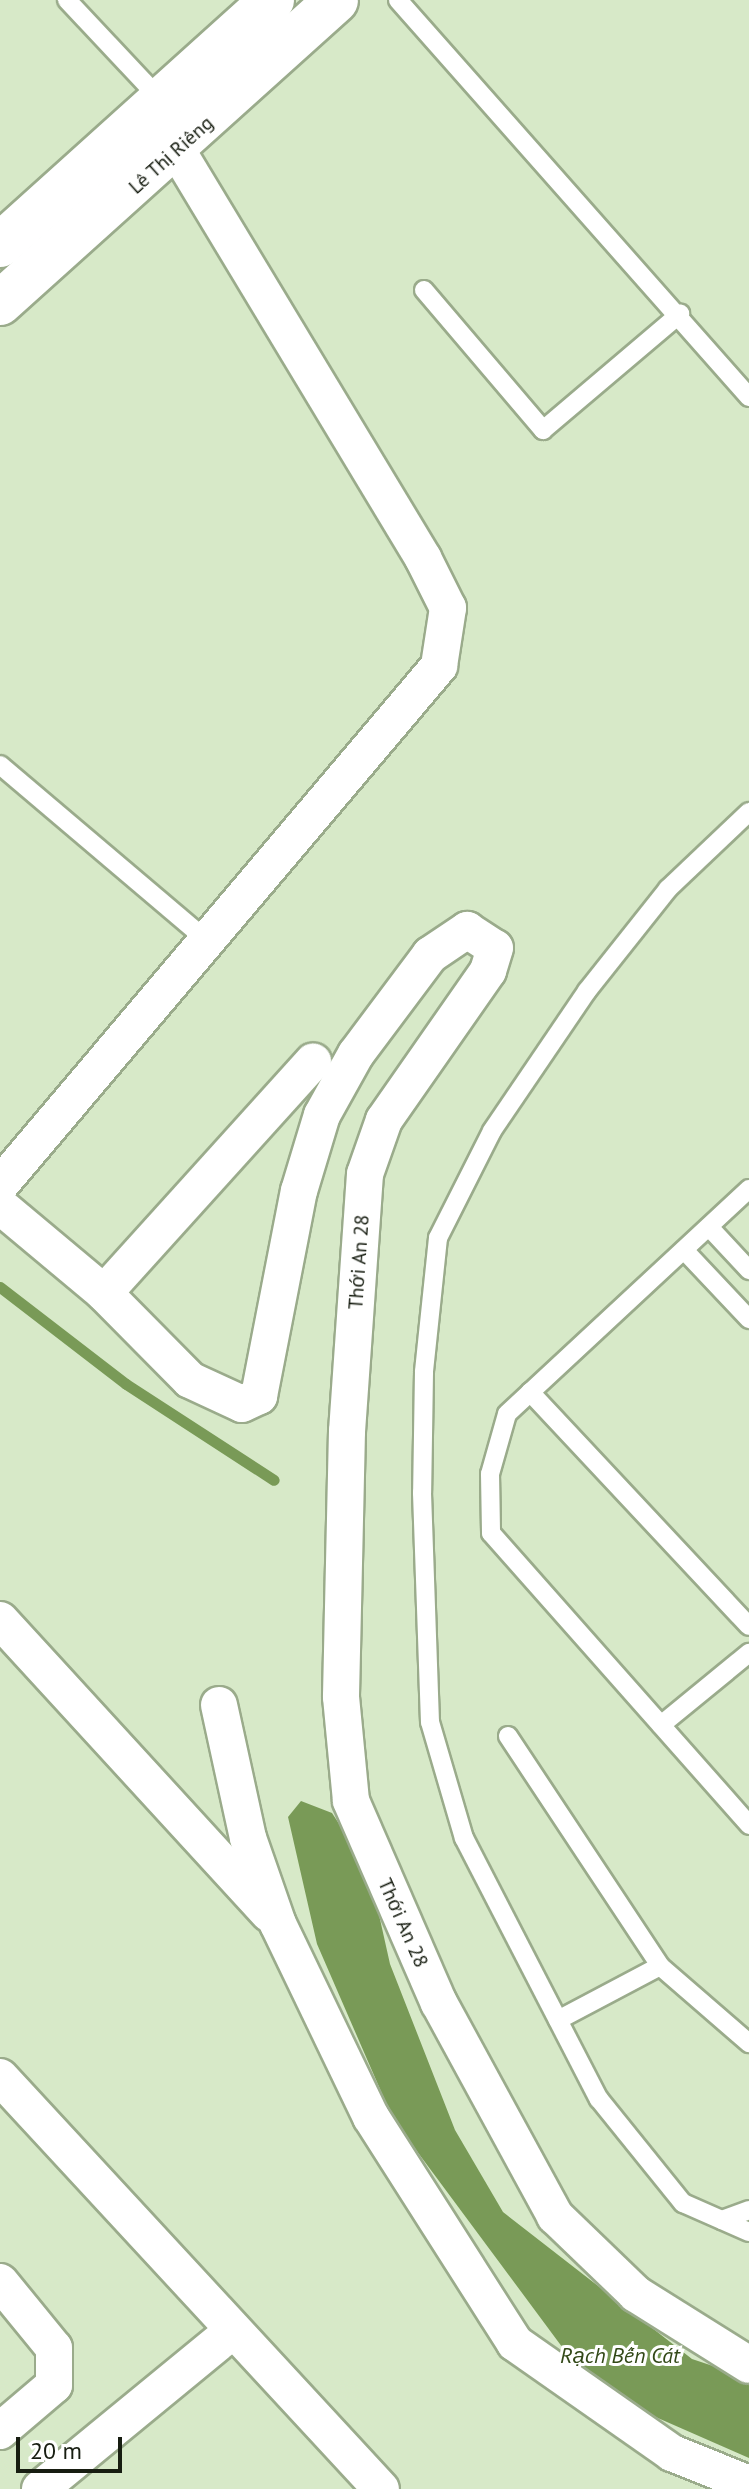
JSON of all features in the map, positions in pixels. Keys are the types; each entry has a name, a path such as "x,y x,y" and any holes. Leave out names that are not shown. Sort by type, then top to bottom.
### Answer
{"street":[{"path":"0,245 163,102 272,0"},
{"name":"Lê Thị Riêng","path":"0,303 177,151 336,0"},
{"path":"0,1185 210,943 439,666 448,608 353,433 177,151"},
{"name":"Thới An 28","path":"0,1206 104,1293 190,1380 242,1404 259,1396 299,1191 322,1115 356,1054 430,955 467,930 484,935 495,948 488,971 384,1120 365,1174 346,1446 341,1697 351,1801 439,2003 555,2216 636,2294 749,2365"},
{"path":"104,1293 313,1062"},
{"path":"0,1620 278,1924"},
{"path":"219,1705 248,1838 278,1924 371,2117 515,2343 672,2453 749,2484"},
{"path":"0,2077 230,2333 381,2489"},
{"path":"0,2282 54,2348 54,2385 0,2431"},
{"path":"40,2489 230,2333"}],"lane":[{"path":"67,0 163,102"},
{"path":"398,0 680,314 749,397"},
{"path":"424,290 543,430 680,314"},
{"path":"0,765 210,943"},
{"path":"749,812 668,889 587,991 492,1131 438,1238 423,1433 430,1722 464,1838 599,2099 683,2203 749,2232"},
{"path":"749,1189 507,1414 490,1474 491,1533 749,1825"},
{"path":"709,1227 749,1270"},
{"path":"684,1250 749,1319"},
{"path":"530,1392 749,1626"},
{"path":"661,1725 749,1653"},
{"path":"508,1736 660,1966 749,2043"},
{"path":"558,2020 660,1966"},
{"path":"722,2220 749,2210"}],"water":[{"name":"Rạch Bến Cát","path":"301,1801 332,1813 369,1870 390,1964 455,2130 503,2212 692,2359 749,2378 749,2458 594,2390 393,2119 317,1944 288,1817"}],"waterway":[{"path":"0,1287 126,1384 274,1480"}]}
